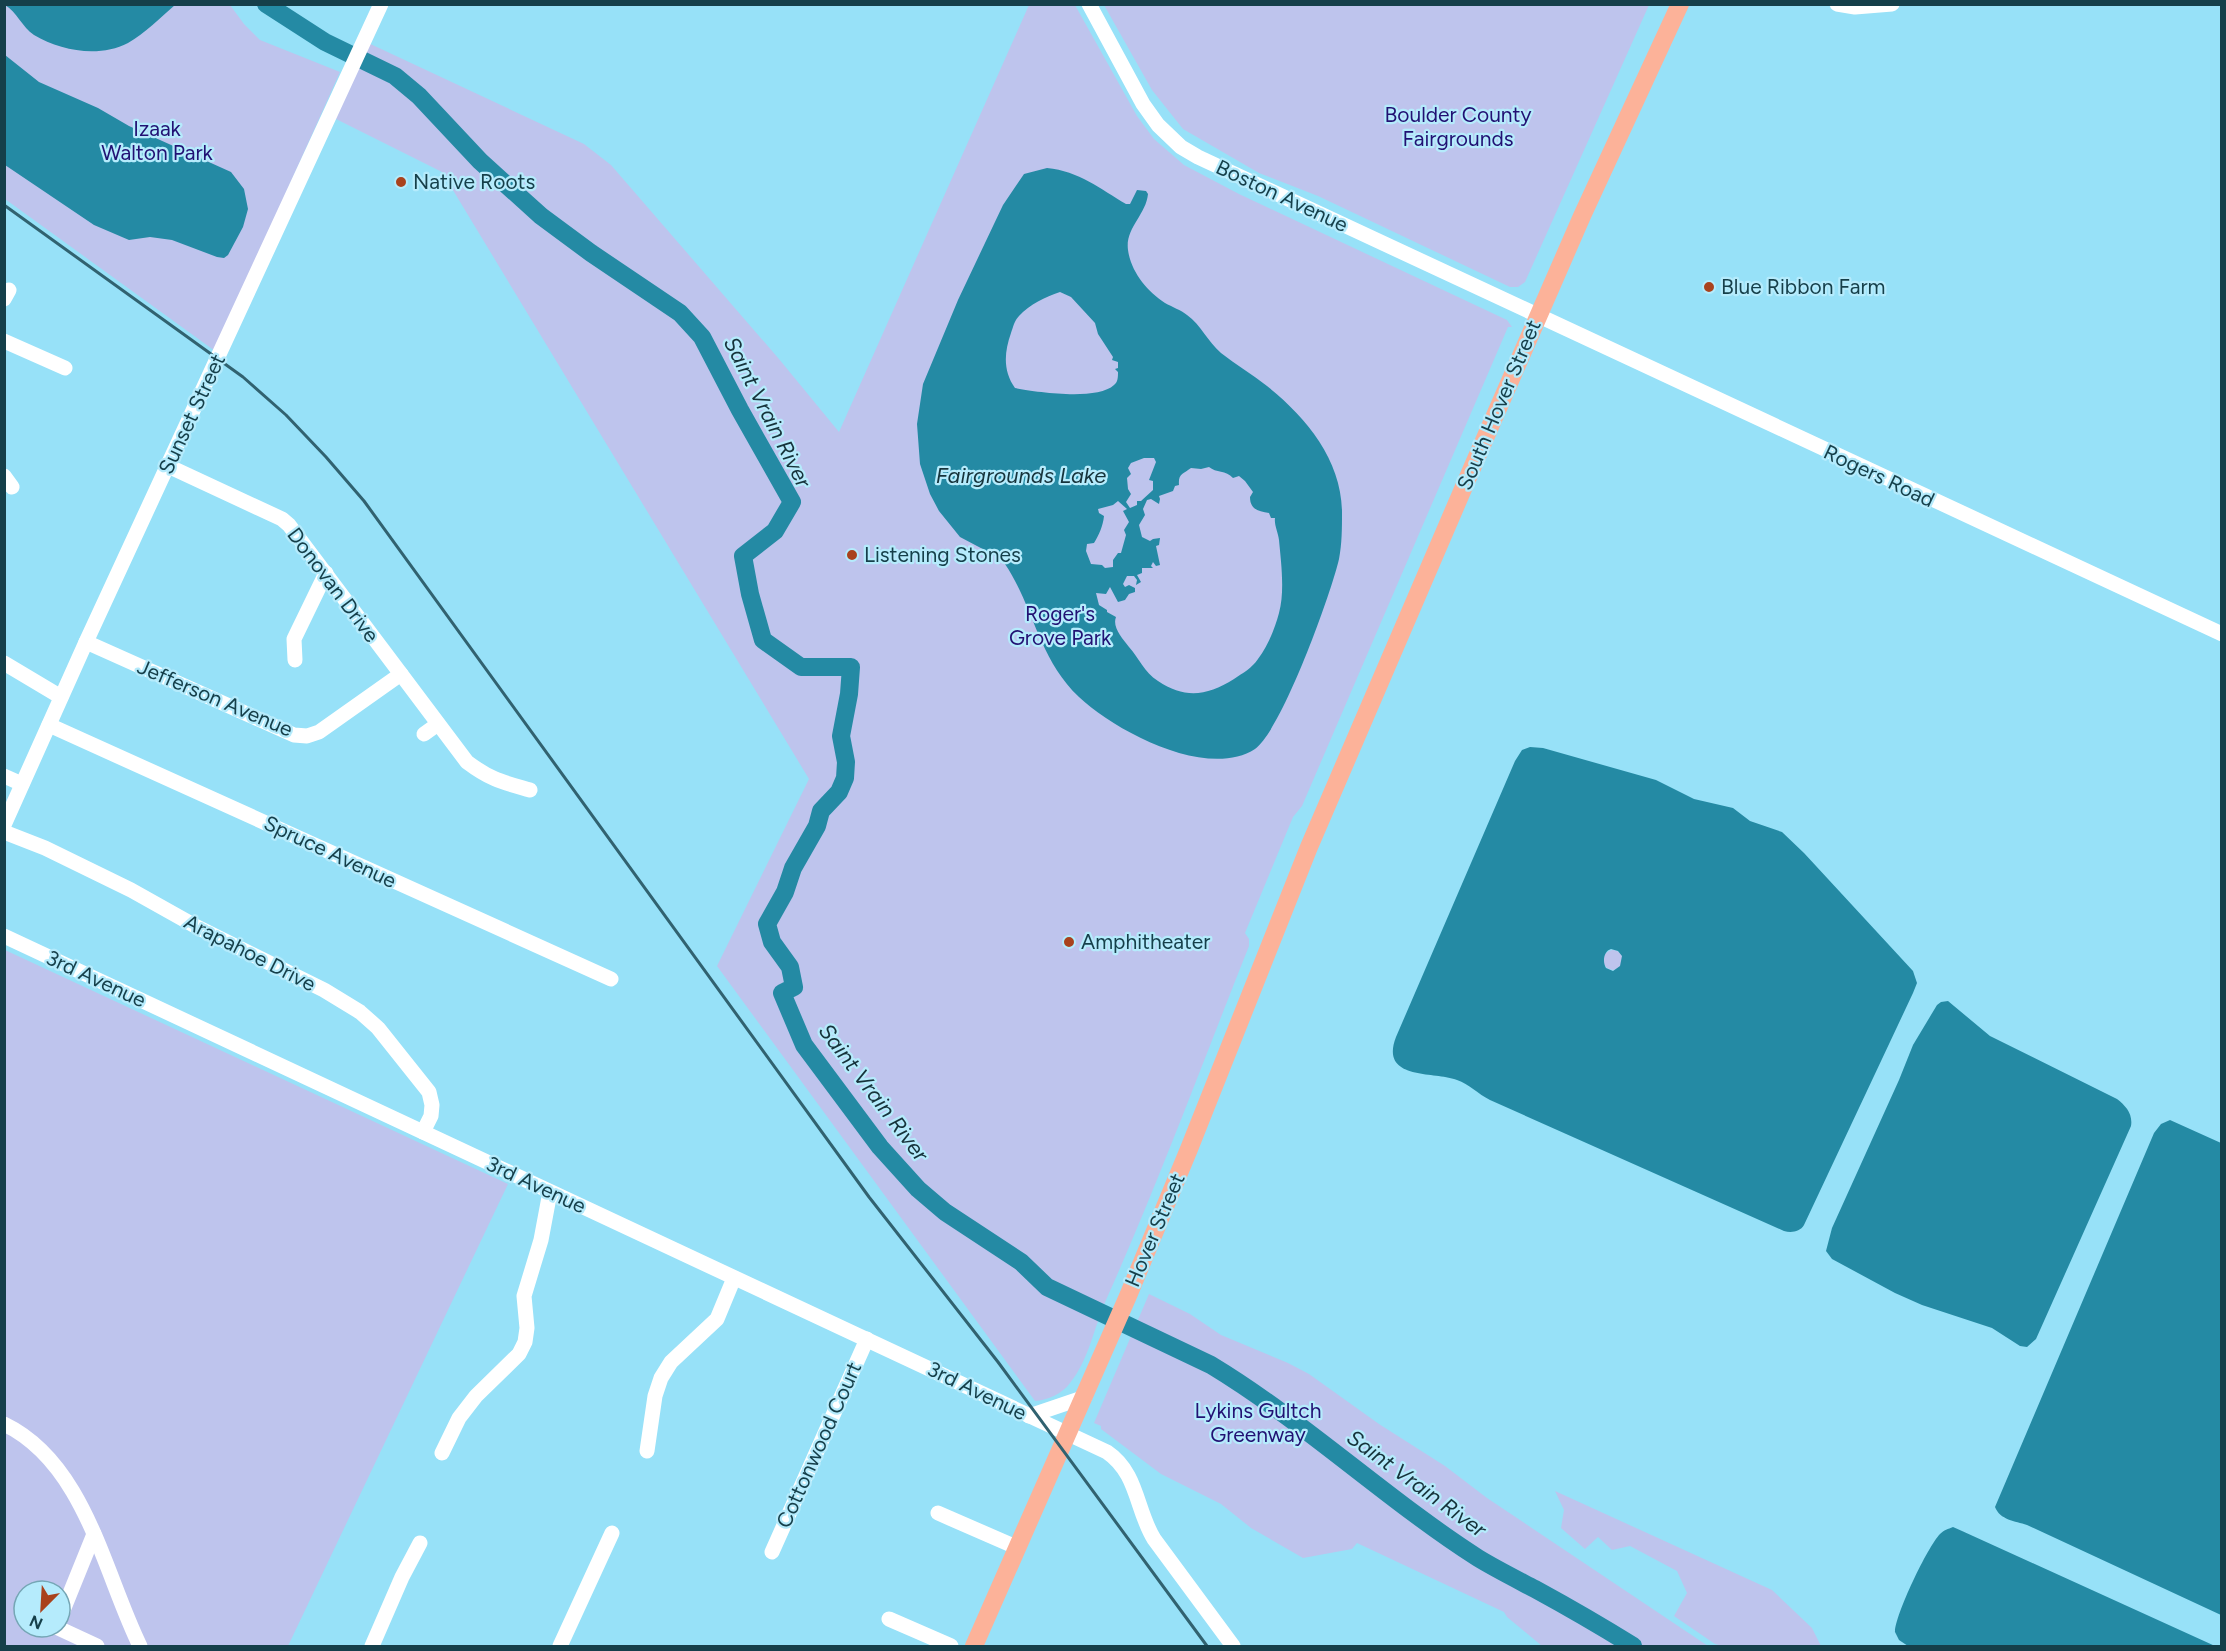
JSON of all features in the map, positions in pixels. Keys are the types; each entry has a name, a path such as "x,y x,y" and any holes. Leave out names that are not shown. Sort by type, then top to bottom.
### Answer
{"main road":[{"name":"South Hover Street","path":"1326,809 1538,316 1680,4"},
{"name":"Hover Street","path":"974,1647 1102,1359 1326,809"}],"street":[{"name":"Sunset Street","path":"4,825 61,696 381,4"},
{"name":"Boston Avenue","path":"1089,4 1143,104 1158,125 1181,147 1198,158 1538,316"},
{"path":"1837,4 1855,7 1892,4"},
{"name":"Rogers Road","path":"1538,316 2222,634"},
{"path":"4,341 65,368"},
{"name":"Donovan Drive","path":"168,466 282,519 297,534 467,762 481,773 502,783 530,790"},
{"path":"295,660 292,650 294,639 326,573"},
{"name":"Jefferson Avenue","path":"86,642 294,735 307,736 319,732 401,674"},
{"path":"4,663 61,696"},
{"path":"424,734 438,724"},
{"name":"Spruce Avenue","path":"49,725 611,979"},
{"path":"4,776 22,784"},
{"name":"Arapahoe Drive","path":"4,832 45,848 131,890 197,927 324,990 360,1012 378,1028 429,1092 432,1106 431,1116 423,1132"},
{"name":"3rd Avenue","path":"4,936 1107,1452 1131,1478 1150,1533 1233,1647"},
{"path":"442,1453 459,1418 476,1396 519,1354 525,1342 527,1328 524,1296 541,1240 550,1192"},
{"path":"647,1451 655,1396 661,1378 671,1362 717,1319 735,1278"},
{"name":"Cottonwood Court","path":"772,1552 867,1339"},
{"path":"1029,1416 1085,1396"},
{"path":"4,1424 29,1439 76,1495 94,1534 134,1642"},
{"path":"938,1513 1018,1548"},
{"path":"560,1647 612,1533"},
{"path":"72,1588 94,1534"},
{"path":"372,1647 402,1577 420,1543"},
{"path":"889,1619 951,1647"},
{"path":"72,1635 98,1647"}],"green space":[{"name":"Izaak Walton Park","path":"5,5 230,5 260,40 340,72 215,351 5,199"},
{"name":"Roger's Grove Park","path":"1029,5 1075,5 1137,116 1154,139 1184,165 1239,194 1507,320 1512,327 1508,327 1302,806 1293,817 1245,933 1249,939 1249,946 1162,1168 1102,1310 1087,1354 1077,1374 1067,1387 1054,1396 1035,1401 717,966 809,779 442,172 330,116 364,41 584,144 611,165 839,432"},
{"name":"Boulder County Fairgrounds","path":"1104,5 1649,5 1525,282 1518,287 1510,287 1318,196 1259,173 1183,129 1152,90"},
{"path":"5,950 508,1184 288,1646 5,1646"},
{"path":"1613,950 1620,953 1623,960 1620,967 1613,970 1606,967 1603,960 1606,953"},
{"name":"Lykins Gultch Greenway","path":"1149,1294 1190,1314 1221,1335 1309,1374 1379,1424 1445,1466 1487,1498 1708,1646 1542,1646 1504,1612 1357,1543 1352,1549 1303,1558 1251,1528 1221,1504 1161,1474 1101,1429 1101,1426 1094,1423"},
{"path":"1555,1491 1772,1590 1812,1628 1821,1646 1722,1646 1715,1644 1674,1616 1687,1593 1677,1571 1630,1546 1612,1550 1598,1537 1585,1549 1561,1528 1564,1510"}],"water":[{"path":"5,5 175,5 128,43 105,50 80,51 56,45 34,35"},
{"path":"5,55 39,82 231,172 244,189 248,209 243,227 228,255 224,258 217,257 172,240 150,237 129,240 94,225 5,165"},
{"name":"Fairgrounds Lake","path":"1047,168 1059,170 1089,182 1126,204 1130,204 1137,190 1146,191 1148,194 1144,209 1132,228 1128,242 1130,258 1136,273 1158,298 1192,319 1221,353 1267,386 1295,411 1319,441 1336,475 1342,513 1341,542 1339,559 1326,601 1291,690 1266,737 1255,749 1235,757 1212,759 1162,747 1115,724 1079,697 1054,666 1015,580 1005,564 994,555 960,537 939,511 930,494 920,464 917,424 923,384 958,300 1003,205 1024,174","holes":["1060,292 1071,297 1095,323 1098,334 1113,357 1112,360 1118,362 1118,368 1115,369 1118,372 1118,379 1114,385 1106,390 1081,394 1015,388 1008,375 1006,362 1009,340 1019,316 1038,301","1144,458 1154,458 1156,462 1149,480 1153,481 1153,490 1141,501 1137,501 1137,505 1130,508 1126,502 1131,494 1127,478 1131,474 1128,468 1131,463","1209,467 1233,478 1239,476 1245,481 1253,492 1250,497 1253,507 1275,518 1282,576 1281,604 1277,619 1268,643 1258,659 1247,670 1224,685 1196,693 1177,691 1158,681 1149,673 1118,632 1115,625 1116,617 1099,605 1096,593 1106,594 1110,587 1118,602 1125,600 1129,594 1135,592 1135,588 1129,585 1125,587 1123,584 1127,576 1134,576 1137,580 1136,585 1141,582 1137,575 1142,573 1142,568 1153,568 1151,566 1153,562 1156,566 1160,565 1156,546 1159,545 1160,538 1150,541 1142,537 1139,525 1145,515 1143,509 1147,500 1151,499 1159,504 1159,496 1173,491 1175,486 1179,485 1180,476 1191,468","1118,501 1127,509 1123,511 1129,522 1124,530 1126,535 1121,553 1118,553 1113,560 1113,567 1105,568 1102,565 1091,564 1086,551 1087,544 1094,543 1102,527 1104,516 1099,513 1098,509 1113,505"]},
{"path":"1530,747 1543,748 1656,780 1694,799 1733,808 1750,821 1782,832 1913,971 1917,983 1913,993 1804,1225 1798,1231 1784,1231 1490,1100 1461,1082 1447,1077 1412,1072 1402,1068 1395,1061 1393,1051 1396,1037 1515,761 1522,750","holes":["1611,949 1618,951 1622,956 1620,966 1613,971 1606,968 1605,954"]},
{"path":"1948,1001 1990,1036 2117,1099 2126,1107 2131,1118 2131,1126 2036,1339 2027,1347 2020,1346 1992,1328 1922,1305 1895,1293 1832,1259 1826,1251 1832,1228 1913,1045 1937,1005"},
{"path":"2170,1120 2221,1143 2221,1615 2027,1525 2008,1519 2000,1515 1995,1507 2154,1133 2161,1124"},
{"path":"1953,1527 2215,1646 1908,1646 1899,1640 1895,1632 1900,1611 1928,1552 1942,1533"}],"waterway":[{"name":"Saint Vrain River","path":"266,4 325,42 395,76 419,96 480,161 541,216 680,313 702,337 792,502 775,531 743,556 750,594 763,640 801,667 851,667 849,694 841,736 846,762 845,778 839,792 821,811 817,826 793,868 785,892 767,924 772,942 790,967 794,987 782,993 804,1045 880,1147 918,1189 945,1212 1021,1262 1047,1287 1211,1365 1246,1387 1411,1511 1478,1558 1633,1646"}],"railway":[{"path":"4,205 243,377 286,415 364,501 869,1197 998,1362 1207,1646"}],"place":[{"name":"Native Roots","path":"401,182"},
{"name":"Blue Ribbon Farm","path":"1709,287"},
{"name":"Listening Stones","path":"852,555"},
{"name":"Amphitheater","path":"1069,942"}]}
